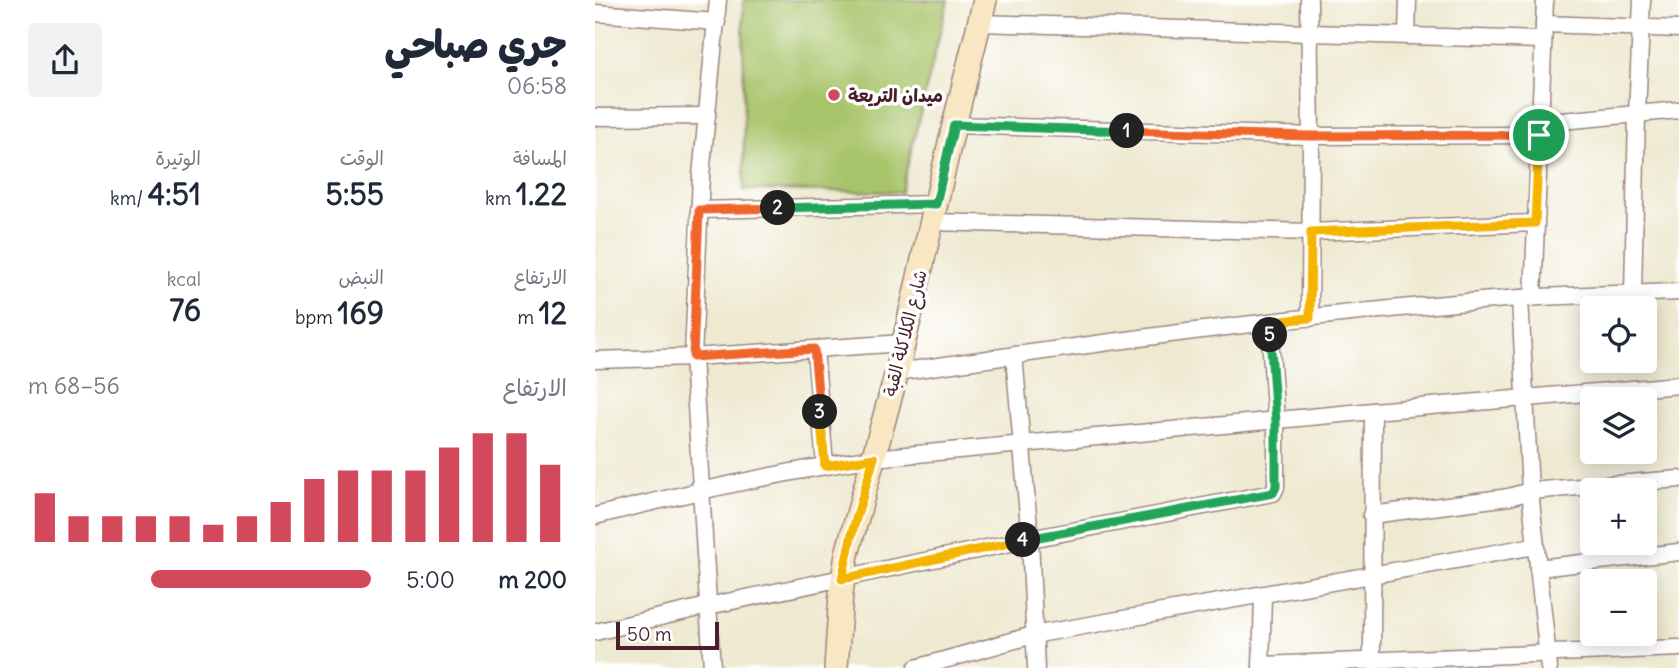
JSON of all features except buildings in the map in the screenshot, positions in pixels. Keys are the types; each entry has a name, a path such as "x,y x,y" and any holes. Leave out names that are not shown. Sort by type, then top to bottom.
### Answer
{"street":[{"path":"712,668 699,490 693,357 699,210 718,0"},
{"name":"شارع الكلاكلة القبة","path":"836,668 842,579 853,529 904,344 985,0"},
{"path":"1309,0 1310,318"},
{"path":"1407,36 1408,0"},
{"path":"1545,0 1535,223 1527,298 1525,397 1530,492 1548,662"},
{"path":"1633,293 1642,0"},
{"path":"595,13 621,7 717,22"},
{"path":"979,23 1407,36 1679,29"},
{"path":"954,125 1311,136 1540,129 1679,110"},
{"path":"595,117 707,116"},
{"path":"699,210 934,213 1311,232 1535,223"},
{"path":"897,372 1269,322 1527,298 1679,292"},
{"path":"595,632 1030,539 1273,493 1276,487 1276,422 1269,322"},
{"path":"595,360 904,344"},
{"path":"814,349 825,466"},
{"path":"1014,355 1030,539 1036,668"},
{"path":"595,516 699,490 874,458 1679,385"},
{"path":"1371,662 1373,411"},
{"path":"1371,515 1530,492 1679,479"},
{"path":"916,668 1033,635 1535,546"},
{"path":"1538,568 1679,552"},
{"path":"1263,596 1261,667 1371,662 1548,662 1679,648"}],"green space":[{"name":"ميدان التريعة","path":"743,0 948,0 901,192 744,190"}],"place":[{"name":"ميدان التريعة","path":"834,95"}],"route":[{"path":"954,125 1311,136 1539,135 1535,223 1311,232 1310,318 1269,322 1276,422 1276,487 1273,493 1030,539 842,579 853,529 874,458 825,466 814,349 693,357 699,210 936,204 954,125"}]}
